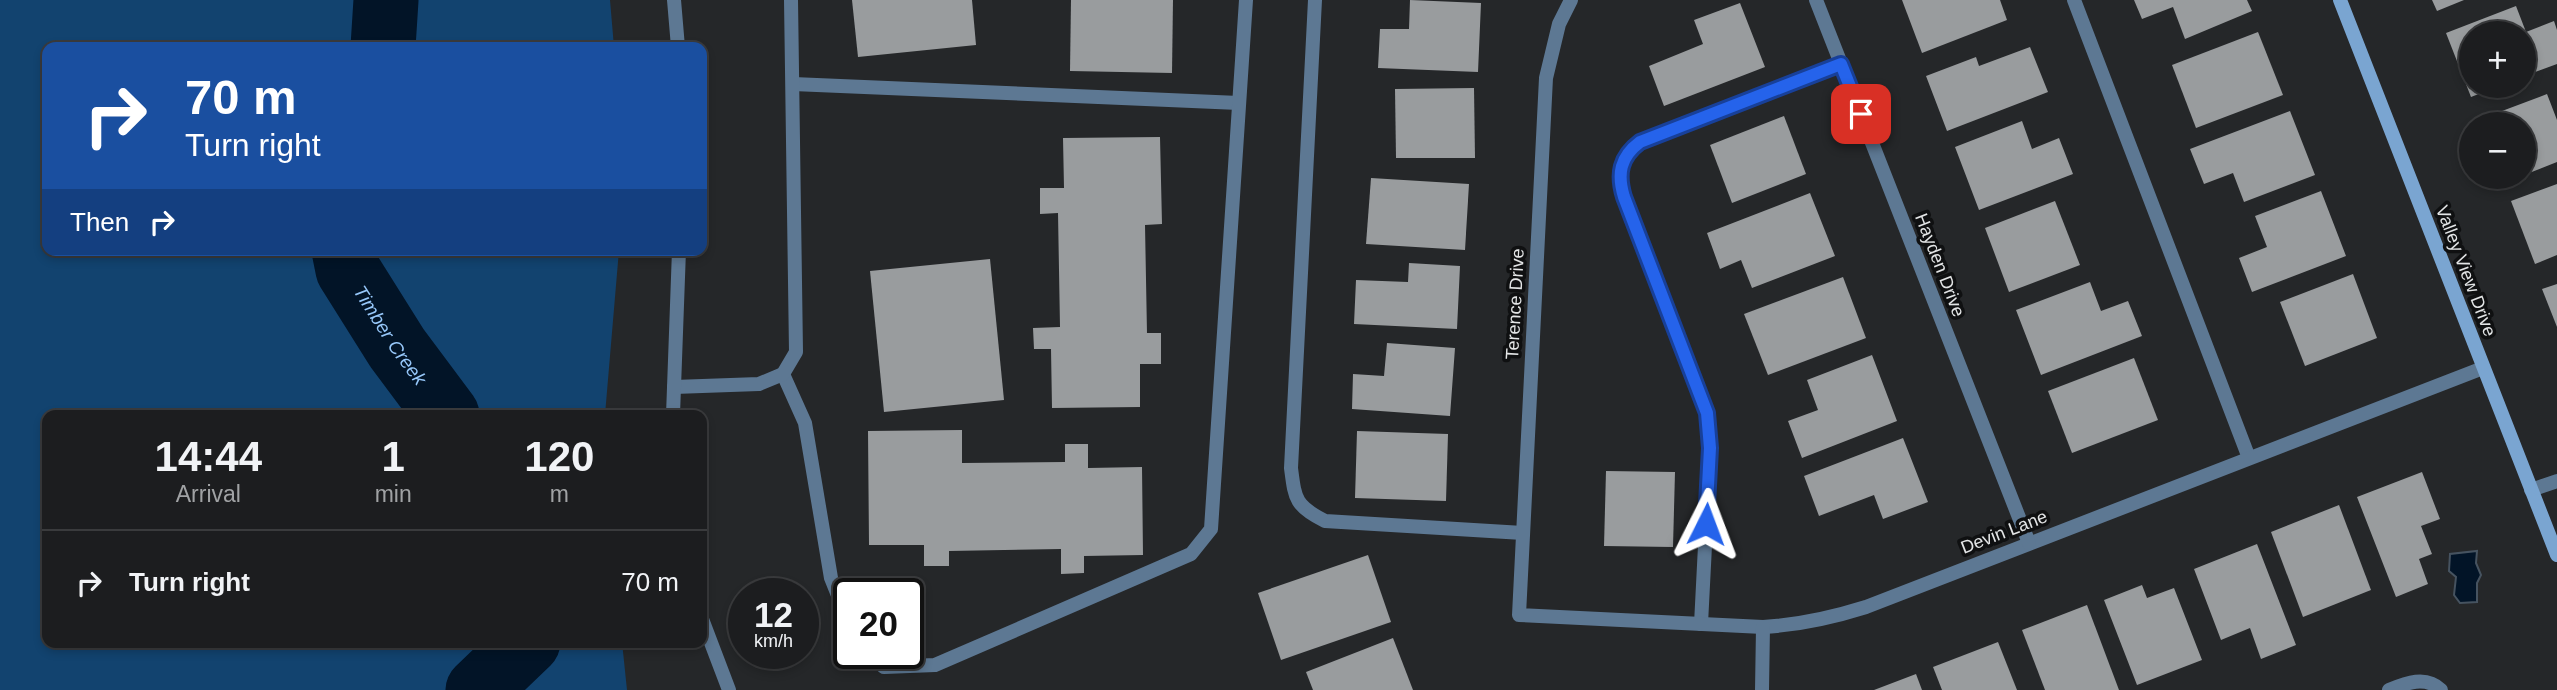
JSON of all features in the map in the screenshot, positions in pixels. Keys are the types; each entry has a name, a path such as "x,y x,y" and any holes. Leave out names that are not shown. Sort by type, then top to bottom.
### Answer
{"street":[{"path":"674,0 678,42"},
{"path":"674,387 759,384 783,374 796,352 791,0"},
{"path":"924,665 935,665 1191,554 1211,529 1246,0"},
{"path":"1315,0 1290,468 1294,498 1309,513 1325,521 1523,533"},
{"name":"Terence Drive","path":"1519,615 1546,78 1559,24 1571,0"},
{"name":"Hayden Drive","path":"1816,0 2029,543"},
{"path":"2074,0 2249,458"},
{"name":"Valley View Drive","path":"2340,0 2557,555"},
{"path":"1701,624 1710,448 1707,413 1624,197 1620,170 1631,149 1640,142 1841,64"},
{"path":"793,84 1239,103"},
{"path":"673,410 679,256"},
{"name":"Devin Lane","path":"1519,615 1763,627 1797,625 1828,619 1866,607 2483,368"},
{"path":"783,374 805,423 833,583"},
{"path":"2532,491 2557,481"},
{"path":"1762,690 1763,627"},
{"path":"707,632 729,690"},
{"path":"2389,690 2407,682 2423,681 2436,685 2441,690"}],"shaded area":[{"path":"0,0 610,0 614,42 42,42 42,256 618,256 605,410 42,410 42,648 623,648 627,690 0,690"},
{"path":"2477,551 2476,563 2481,575 2477,583 2477,602 2460,603 2454,595 2456,577 2449,571 2450,554"}],"building":[{"path":"852,0 972,0 976,45 858,57"},
{"path":"1071,0 1173,0 1172,73 1070,71"},
{"path":"1410,0 1481,3 1478,72 1378,68 1380,29 1409,29"},
{"path":"1902,0 2000,0 2007,20 1922,53"},
{"path":"2134,0 2247,0 2252,11 2185,39 2173,7 2142,19"},
{"path":"2432,0 2464,0 2437,11"},
{"path":"1740,3 1765,67 1664,106 1649,66 1703,44 1694,20"},
{"path":"2516,6 2522,21 2477,21"},
{"path":"2554,21 2557,30 2557,64 2536,72 2536,28"},
{"path":"2459,28 2459,66 2446,33"},
{"path":"2258,32 2283,95 2196,128 2172,65"},
{"path":"2030,47 2048,92 1947,131 1926,76 1976,57 1979,66"},
{"path":"1474,88 1475,158 1396,158 1395,89"},
{"path":"2547,94 2557,120 2557,162 2536,170 2536,112 2499,112"},
{"path":"2290,111 2315,175 2244,202 2233,173 2204,184 2190,149"},
{"path":"1784,116 1806,174 1732,203 1710,145"},
{"path":"2022,121 2032,149 2059,138 2073,174 1979,210 1955,147"},
{"path":"1160,137 1162,224 1145,225 1147,333 1161,333 1161,364 1140,364 1140,407 1052,408 1051,349 1034,349 1033,328 1060,327 1058,213 1040,214 1040,188 1064,188 1063,138"},
{"path":"1371,178 1469,184 1465,250 1366,244"},
{"path":"2557,184 2557,255 2535,264 2511,201"},
{"path":"2321,191 2346,256 2252,292 2239,258 2267,247 2255,216"},
{"path":"1810,193 1835,256 1752,288 1741,260 1720,269 1707,233"},
{"path":"2055,201 2080,265 2009,292 1985,228"},
{"path":"990,259 1004,400 884,412 870,271"},
{"path":"1409,263 1460,266 1457,329 1354,324 1356,280 1408,282"},
{"path":"2353,274 2377,338 2305,366 2280,302"},
{"path":"1843,277 1866,338 1768,375 1744,314"},
{"path":"2090,282 2101,311 2128,301 2142,336 2041,375 2016,310"},
{"path":"2557,284 2557,327 2542,289"},
{"path":"1387,343 1455,348 1450,416 1352,409 1353,374 1384,376"},
{"path":"1872,355 1897,421 1802,458 1788,421 1818,410 1807,380"},
{"path":"2134,358 2158,420 2072,453 2048,391"},
{"path":"962,430 962,463 1065,462 1065,444 1088,444 1088,468 1142,467 1143,555 1084,556 1084,573 1061,574 1061,549 949,551 949,566 924,566 924,545 869,545 868,431"},
{"path":"1357,431 1448,434 1446,501 1355,498"},
{"path":"1903,438 1928,502 1883,519 1874,495 1819,516 1804,476"},
{"path":"1606,471 1675,472 1673,547 1604,546"},
{"path":"2422,472 2440,519 2421,526 2432,554 2419,559 2428,584 2396,597 2357,497"},
{"path":"2339,505 2371,590 2303,617 2271,532"},
{"path":"2257,544 2296,645 2261,659 2250,628 2221,640 2194,569"},
{"path":"1368,555 1391,622 1281,660 1258,593"},
{"path":"2142,585 2147,598 2174,588 2202,660 2137,685 2104,600"},
{"path":"2087,605 2119,690 2045,690 2022,630"},
{"path":"1393,638 1413,690 1313,690 1306,672"},
{"path":"1998,642 2017,690 1942,690 1933,667"},
{"path":"1916,674 1922,690 1874,690"}],"waterway":[{"name":"Timber Creek","path":"383,42 386,0"},
{"name":"Timber Creek","path":"345,256 348,270 397,348 443,410"},
{"name":"Timber Creek","path":"478,690 522,648"}],"route":[{"path":"1706,524 1710,448 1707,413 1624,197 1620,184 1623,160 1640,142 1841,64 1861,114"}]}
